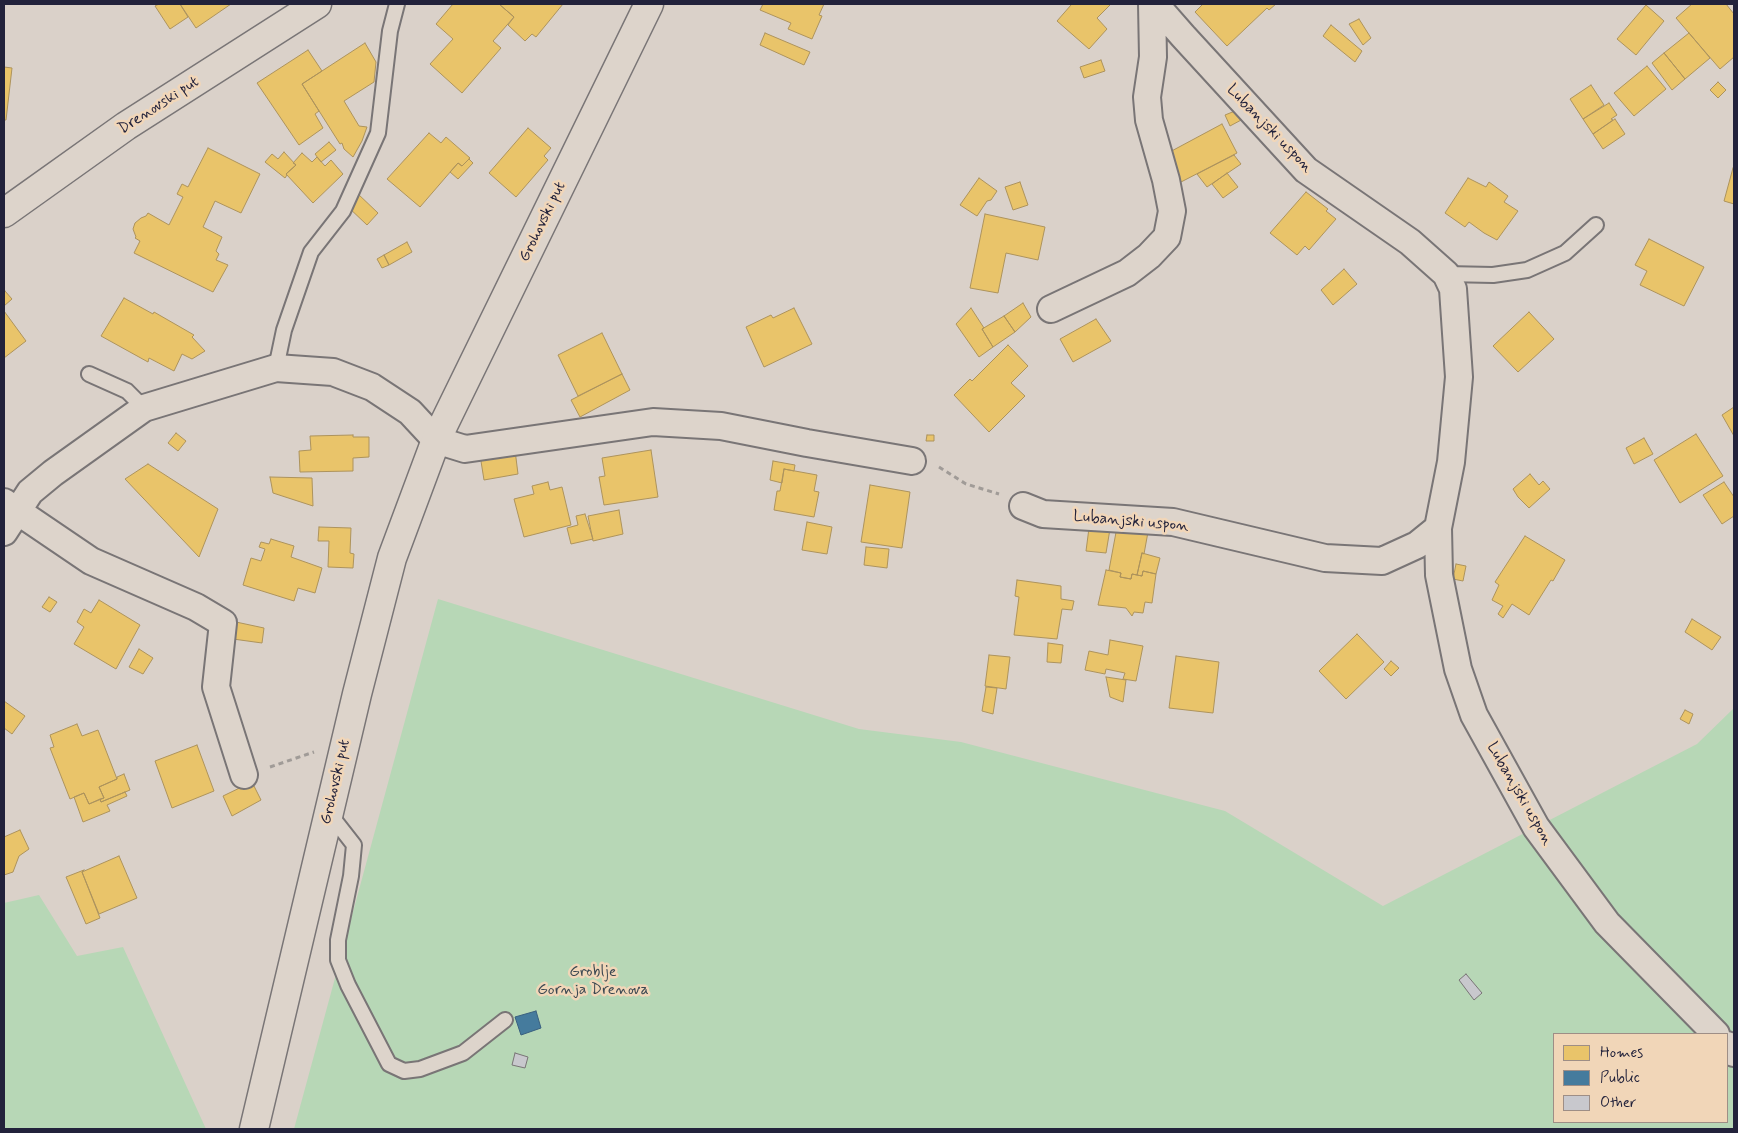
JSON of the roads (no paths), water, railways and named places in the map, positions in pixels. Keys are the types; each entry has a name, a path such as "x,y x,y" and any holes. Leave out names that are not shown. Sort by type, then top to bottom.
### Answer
{"main road":[{"name":"Drenovski put","path":"4,213 126,126 316,4"},
{"name":"Grohovski put","path":"254,1129 392,558 436,440 649,4"}],"street":[{"name":"Lubanjski uspon","path":"1154,4 1306,170 1410,242 1446,274 1453,289 1459,377 1452,462 1438,528 1439,575 1458,668 1474,714 1536,828 1607,922 1715,1033"},
{"name":"Lubanjski uspon","path":"1051,309 1127,274 1149,256 1166,236 1172,211 1166,180 1149,120 1147,97 1153,57 1154,4"},
{"path":"244,775 216,687 223,623 196,607 91,560 8,515 30,492 53,473 144,408 276,368 333,372 372,387 410,412 436,440 465,449 653,422 722,426 912,461"},
{"name":"Lubanjski uspon","path":"1023,506 1043,514 1173,522 1325,558 1382,561 1417,544 1438,528"}],"lane":[{"path":"276,368 284,330 311,252 343,211 378,133 390,31 397,4"},
{"path":"1446,274 1493,274 1527,270 1565,253 1596,225"},
{"path":"88,374 127,391 144,408"},
{"path":"329,813 354,846 351,876 338,940 338,960 348,985 389,1064 404,1071 420,1069 463,1053 505,1020"}],"park label":[{"name":"Groblje Gornja Drenova","path":"593,982"}]}
